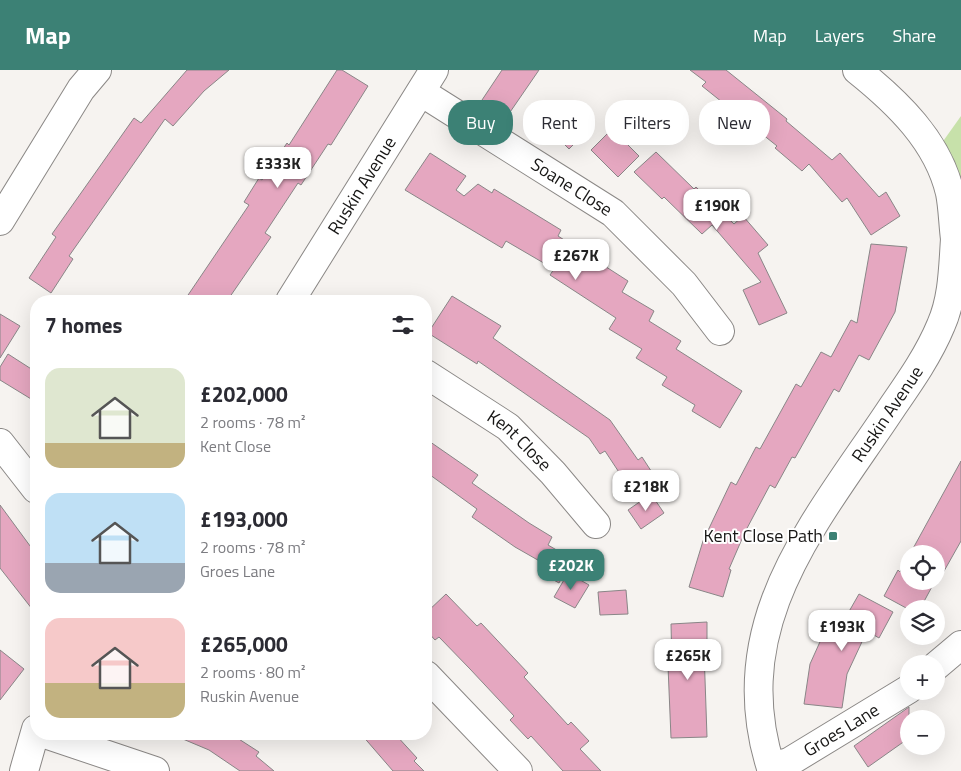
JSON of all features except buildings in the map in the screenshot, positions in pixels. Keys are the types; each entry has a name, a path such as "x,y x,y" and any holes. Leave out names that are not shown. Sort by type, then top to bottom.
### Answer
{"street":[{"path":"0,221 81,89 97,70"},
{"name":"Ruskin Avenue","path":"772,769 758,710 757,682 763,640 774,601 788,568 816,519 920,366 942,324 952,282 958,239 950,192 934,154 917,128 893,100 857,70"},
{"name":"Ruskin Avenue","path":"302,295 428,81"},
{"name":"Soane Close","path":"428,81 613,213 684,284 720,331"},
{"name":"Kent Close","path":"432,378 508,427 553,473 596,524"},
{"path":"0,442 30,481"},
{"path":"945,658 961,645"},
{"path":"432,682 518,771"},
{"name":"Groes Lane","path":"772,769 789,762 900,694"},
{"path":"24,771 35,740"},
{"path":"65,740 156,771"}],"green space":[{"path":"961,116 961,239 934,154"}],"place":[{"name":"Kent Close Path","path":"833,536"}]}
